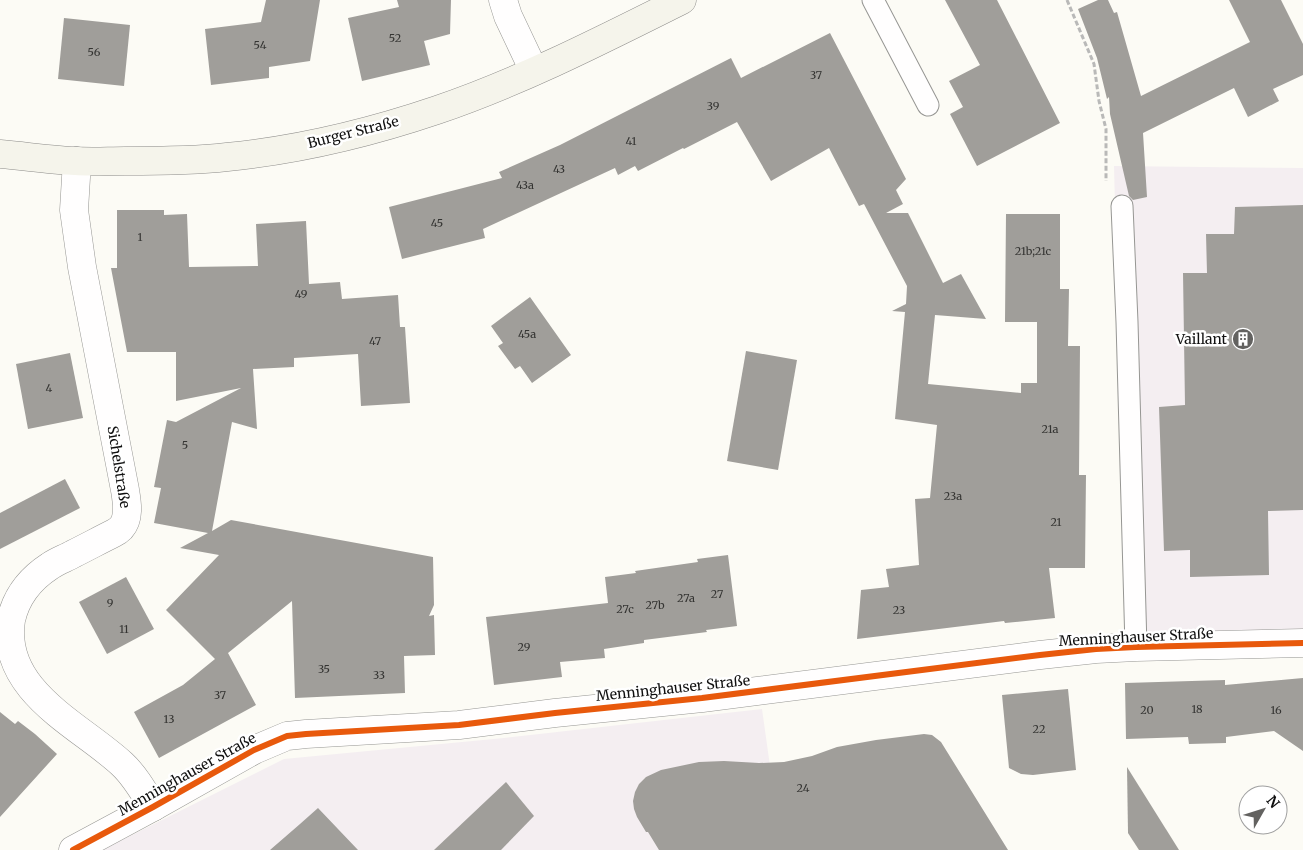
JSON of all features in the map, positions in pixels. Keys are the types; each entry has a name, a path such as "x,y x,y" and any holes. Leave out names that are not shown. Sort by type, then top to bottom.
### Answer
{"main road":[{"name":"Burger Straße","path":"0,154 77,161 144,161 226,157 314,143 369,130 436,110 471,97 596,43 682,0"}],"street":[{"path":"503,0 508,16 534,71"},
{"name":"Sichelstraße","path":"77,161 74,210 81,258 126,490 127,513 121,528 50,566 28,585 14,608 9,628 8,645 11,658 25,686 39,701 122,764 137,780 153,807"},
{"name":"Menninghauser Straße","path":"73,850 254,750 287,736 460,725 554,713 702,698 1096,649 1303,643"}],"lane":[{"path":"873,0 928,105"},
{"path":"1122,206 1136,647"}],"path":[{"path":"1067,0 1094,64 1099,102 1106,129 1108,208 1122,206"}],"shaded area":[{"path":"1114,166 1303,168 1303,630 1126,640"},
{"path":"762,709 770,766 809,850 102,850 284,759 504,738"}],"building":[{"path":"266,0 320,0 310,61 269,67 269,78 211,85 205,29 261,22"},
{"path":"397,0 451,0 450,34 424,41 430,65 362,81 348,18 399,7"},
{"path":"945,0 997,0 1060,123 977,166 950,114 963,107 949,81 980,65"},
{"path":"1098,0 1108,0 1114,13 1117,12 1141,96 1250,42 1229,0 1281,0 1303,44 1303,75 1273,89 1279,101 1248,117 1234,88 1143,133 1147,197 1133,200 1129,196 1110,114 1109,97 1107,99 1097,58 1078,9"},
{"path":"64,18 130,25 124,86 58,79"},
{"path":"830,33 906,179 896,190 903,204 886,213 908,213 943,283 961,274 986,319 935,315 928,384 1021,393 1021,383 1037,383 1037,322 1005,322 1006,214 1060,214 1060,289 1069,289 1068,346 1080,346 1079,475 1086,475 1085,568 1049,568 1055,618 1005,623 1004,621 857,639 861,590 889,587 886,569 919,565 915,499 930,498 937,425 895,419 905,312 892,311 906,304 907,286 864,204 859,206 829,148 771,181 737,122 638,171 635,166 618,175 615,168 483,229 485,238 402,259 389,207 502,178 499,172 560,145 731,58 741,78"},
{"name":"Vaillant","path":"1303,205 1303,510 1268,511 1269,575 1190,577 1190,550 1164,551 1159,407 1185,405 1183,273 1207,273 1206,234 1234,234 1235,207"},
{"path":"117,210 164,210 164,215 187,214 189,267 258,266 256,224 306,221 309,284 340,282 342,299 398,295 400,327 405,327 410,403 361,406 358,354 294,358 294,367 253,369 257,429 232,422 212,531 231,520 433,557 434,605 429,616 434,615 435,655 404,656 405,693 295,698 292,601 228,653 256,705 159,758 134,712 183,685 215,659 166,610 219,555 180,548 208,533 154,523 161,488 154,487 167,420 176,422 241,388 176,401 176,352 127,352 111,268 117,268"},
{"path":"530,297 571,355 532,383 520,366 515,369 498,346 503,343 491,326"},
{"path":"746,351 797,360 778,470 727,461"},
{"path":"70,353 83,418 28,429 16,364"},
{"path":"65,479 80,508 0,549 0,513"},
{"path":"728,555 737,626 644,640 644,643 604,649 605,658 560,662 562,677 494,685 486,617 608,603 605,577 698,562 697,559"},
{"path":"126,577 154,629 107,654 79,602"},
{"path":"1303,678 1303,751 1274,731 1226,737 1226,743 1189,744 1188,737 1126,739 1125,683 1225,680 1225,685"},
{"path":"1068,689 1076,770 1033,775 1021,774 1009,768 1002,695"},
{"path":"0,712 15,724 18,721 57,754 0,817"},
{"path":"924,734 932,735 941,742 1008,850 659,850 648,832 646,832 634,809 633,801 639,784 646,777 661,770 699,762 784,762 812,756 837,747"},
{"path":"1127,767 1179,850 1139,850 1128,833"},
{"path":"506,782 534,816 501,850 434,850"},
{"path":"318,808 358,850 270,850 300,824"}],"cycle path":[{"path":"73,850 254,750 287,736 459,725 702,698 1096,649 1303,643"}],"place":[{"name":"Vaillant","path":"1243,339"}]}
